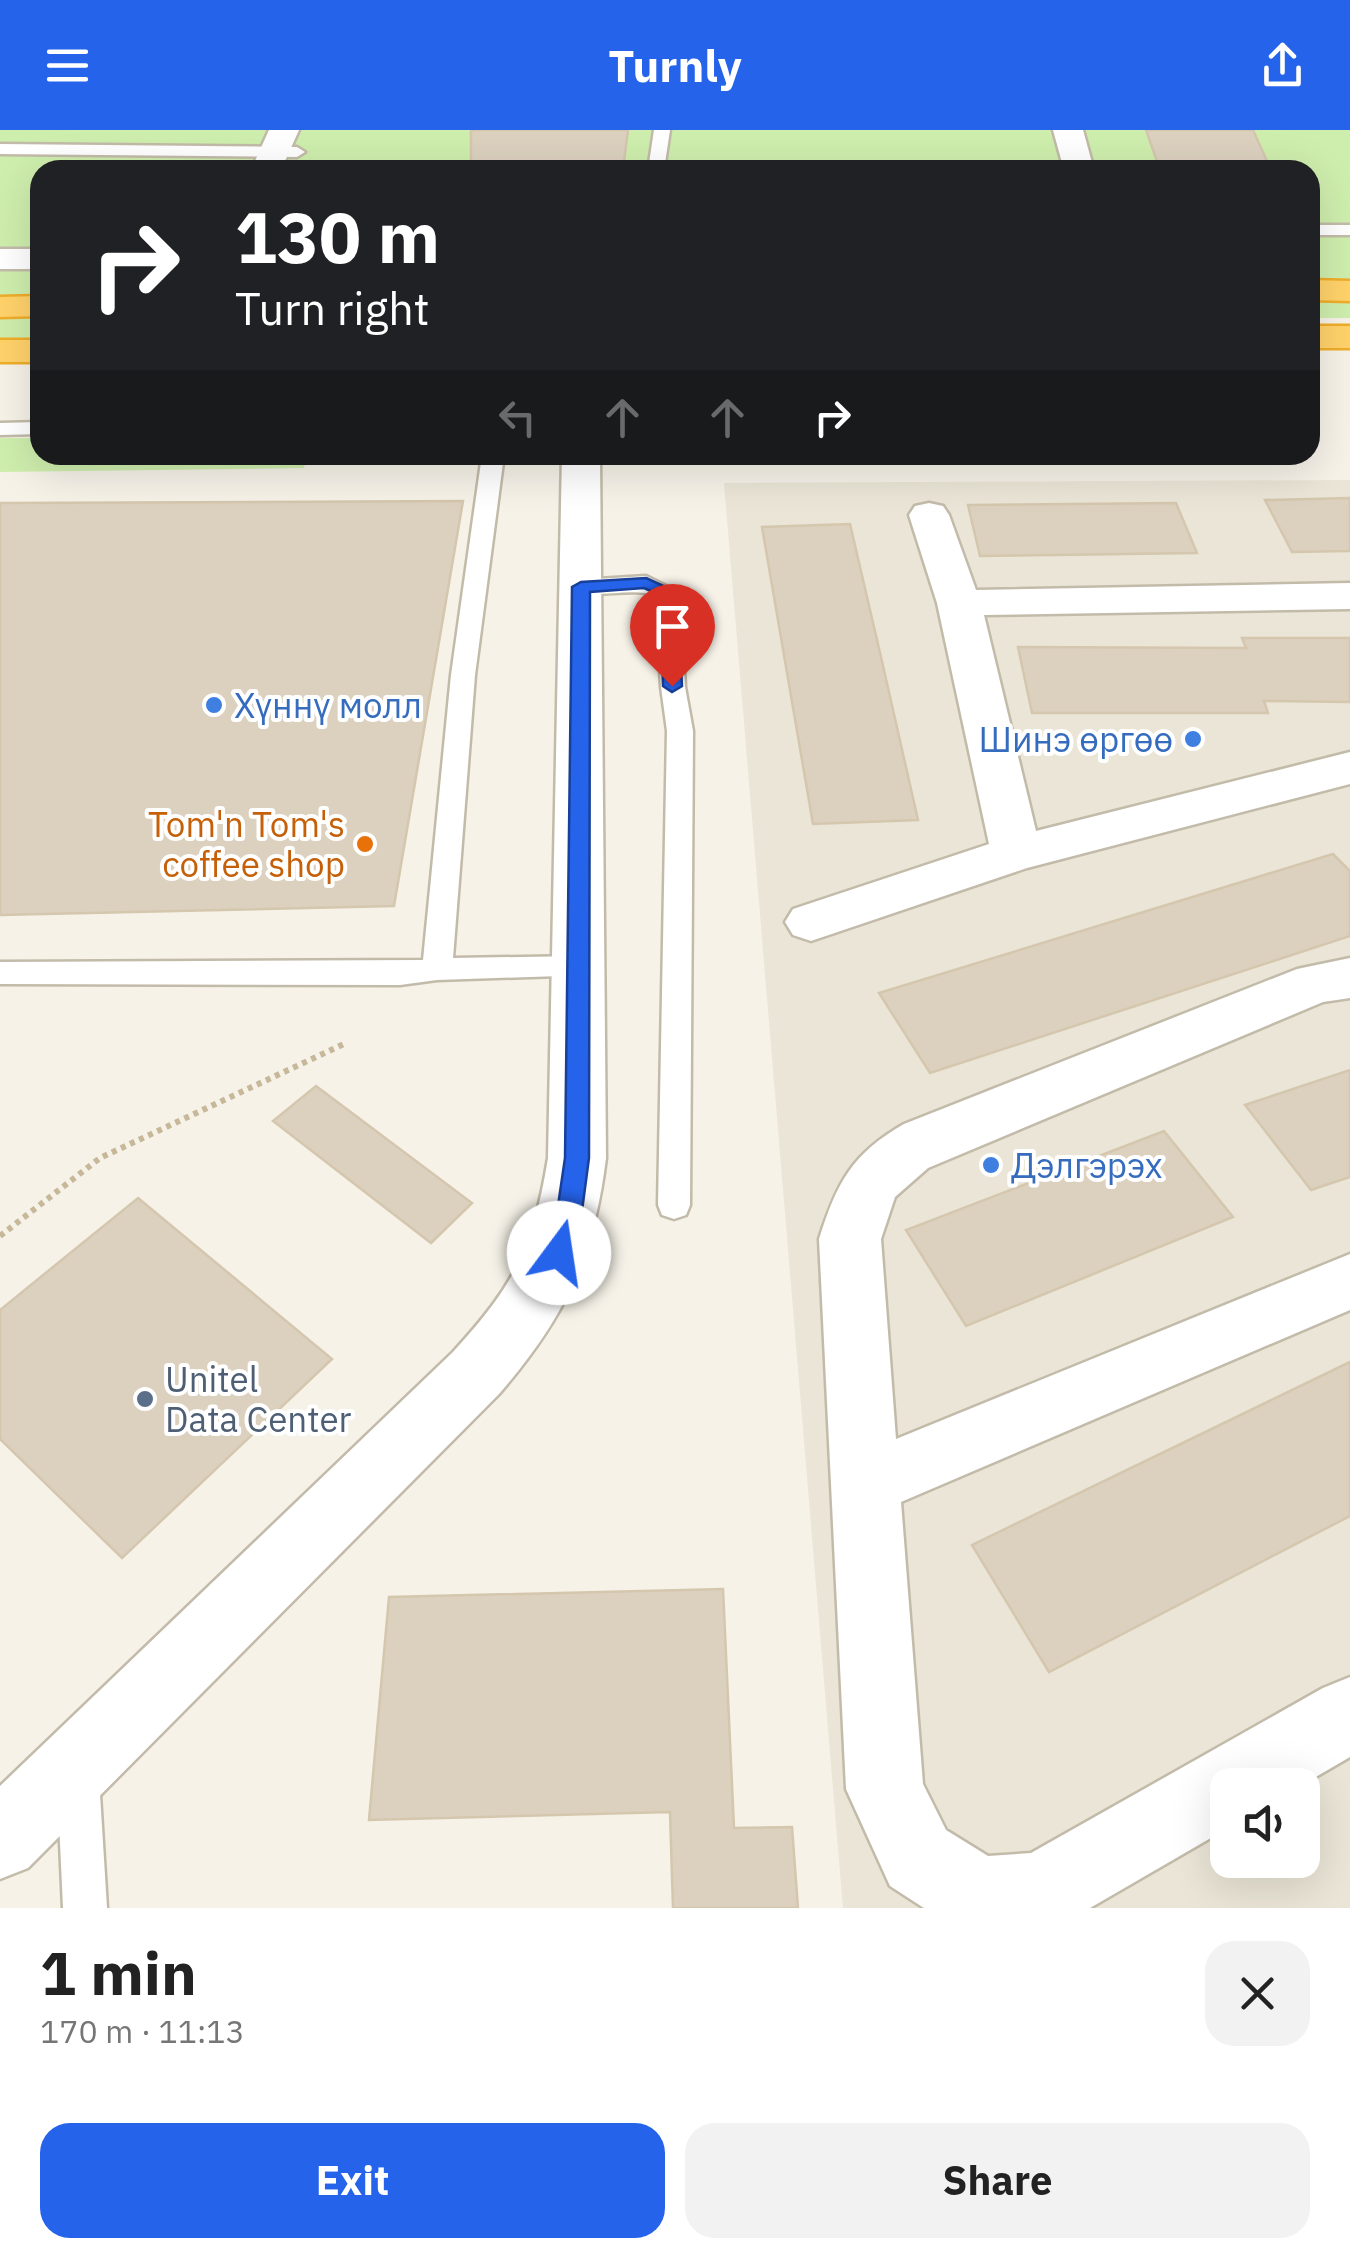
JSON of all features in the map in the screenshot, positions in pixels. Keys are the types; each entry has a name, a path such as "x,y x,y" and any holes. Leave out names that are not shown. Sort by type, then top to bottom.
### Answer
{"highway":[{"path":"1320,290 1350,291"},
{"path":"0,307 30,306"},
{"path":"1320,337 1350,338"},
{"path":"0,351 30,351"}],"street":[{"path":"1068,130 1076,160"},
{"path":"0,249 30,249"},
{"path":"0,259 30,258"},
{"path":"0,1840 476,1373 534,1305 559,1253 577,1158 581,465"},
{"path":"929,515 960,603 1016,852"},
{"path":"960,603 1350,596"},
{"path":"811,922 1016,852 1350,768"},
{"path":"1350,978 1316,983 926,1141 885,1163 862,1195 850,1239 885,1788 918,1858 979,1897 1040,1892 1350,1715"},
{"path":"868,1484 1350,1281"}],"lane":[{"path":"658,160 662,130"},
{"path":"0,148 286,151"},
{"path":"1320,230 1350,230"},
{"path":"0,429 30,428"},
{"path":"437,969 464,675 492,465"},
{"path":"581,587 646,583 668,592 672,686 680,731 674,1205"},
{"path":"0,973 400,974 437,969 580,967"},
{"path":"78,1765 85,1908"}],"path":[{"path":"0,1236 100,1158 346,1043"}],"shaded area":[{"path":"1350,480 1350,1908 843,1908 724,483"}],"green space":[{"path":"0,130 1350,130 1350,318 1320,318 1320,160 30,160 30,339 0,340"},
{"path":"0,438 30,438 30,465 305,465 304,468 0,472"}],"building":[{"path":"471,130 628,130 624,160 471,160"},
{"path":"1146,130 1253,130 1266,160 1156,160"},
{"path":"1350,498 1350,551 1292,552 1265,500"},
{"name":"Хүннү молл","path":"463,501 394,906 0,915 0,503"},
{"path":"1176,503 1197,553 980,556 968,505"},
{"path":"850,524 918,820 813,824 762,527"},
{"path":"1242,638 1350,638 1350,702 1264,701 1268,713 1032,713 1018,647 1246,648"},
{"path":"1333,854 1350,871 1350,936 930,1073 879,993"},
{"path":"1350,1070 1350,1177 1311,1190 1245,1105"},
{"path":"316,1086 472,1203 431,1243 273,1121"},
{"path":"1164,1131 1233,1217 966,1326 906,1230"},
{"name":"Unitel Data Center","path":"138,1198 332,1359 122,1558 0,1439 0,1310"},
{"path":"1350,1362 1350,1516 1049,1672 972,1545"},
{"path":"723,1589 734,1828 792,1827 798,1908 673,1908 670,1812 369,1820 389,1597"}],"place":[{"name":"Хүннү молл","path":"214,705"},
{"name":"Шинэ өргөө","path":"1193,739"},
{"name":"Tom'n Tom's coffee shop","path":"365,844"},
{"name":"Дэлгэрэх","path":"991,1165"},
{"name":"Unitel Data Center","path":"145,1399"}],"route":[{"path":"559,1253 577,1158 581,587 646,583 668,592 672,686"}]}
